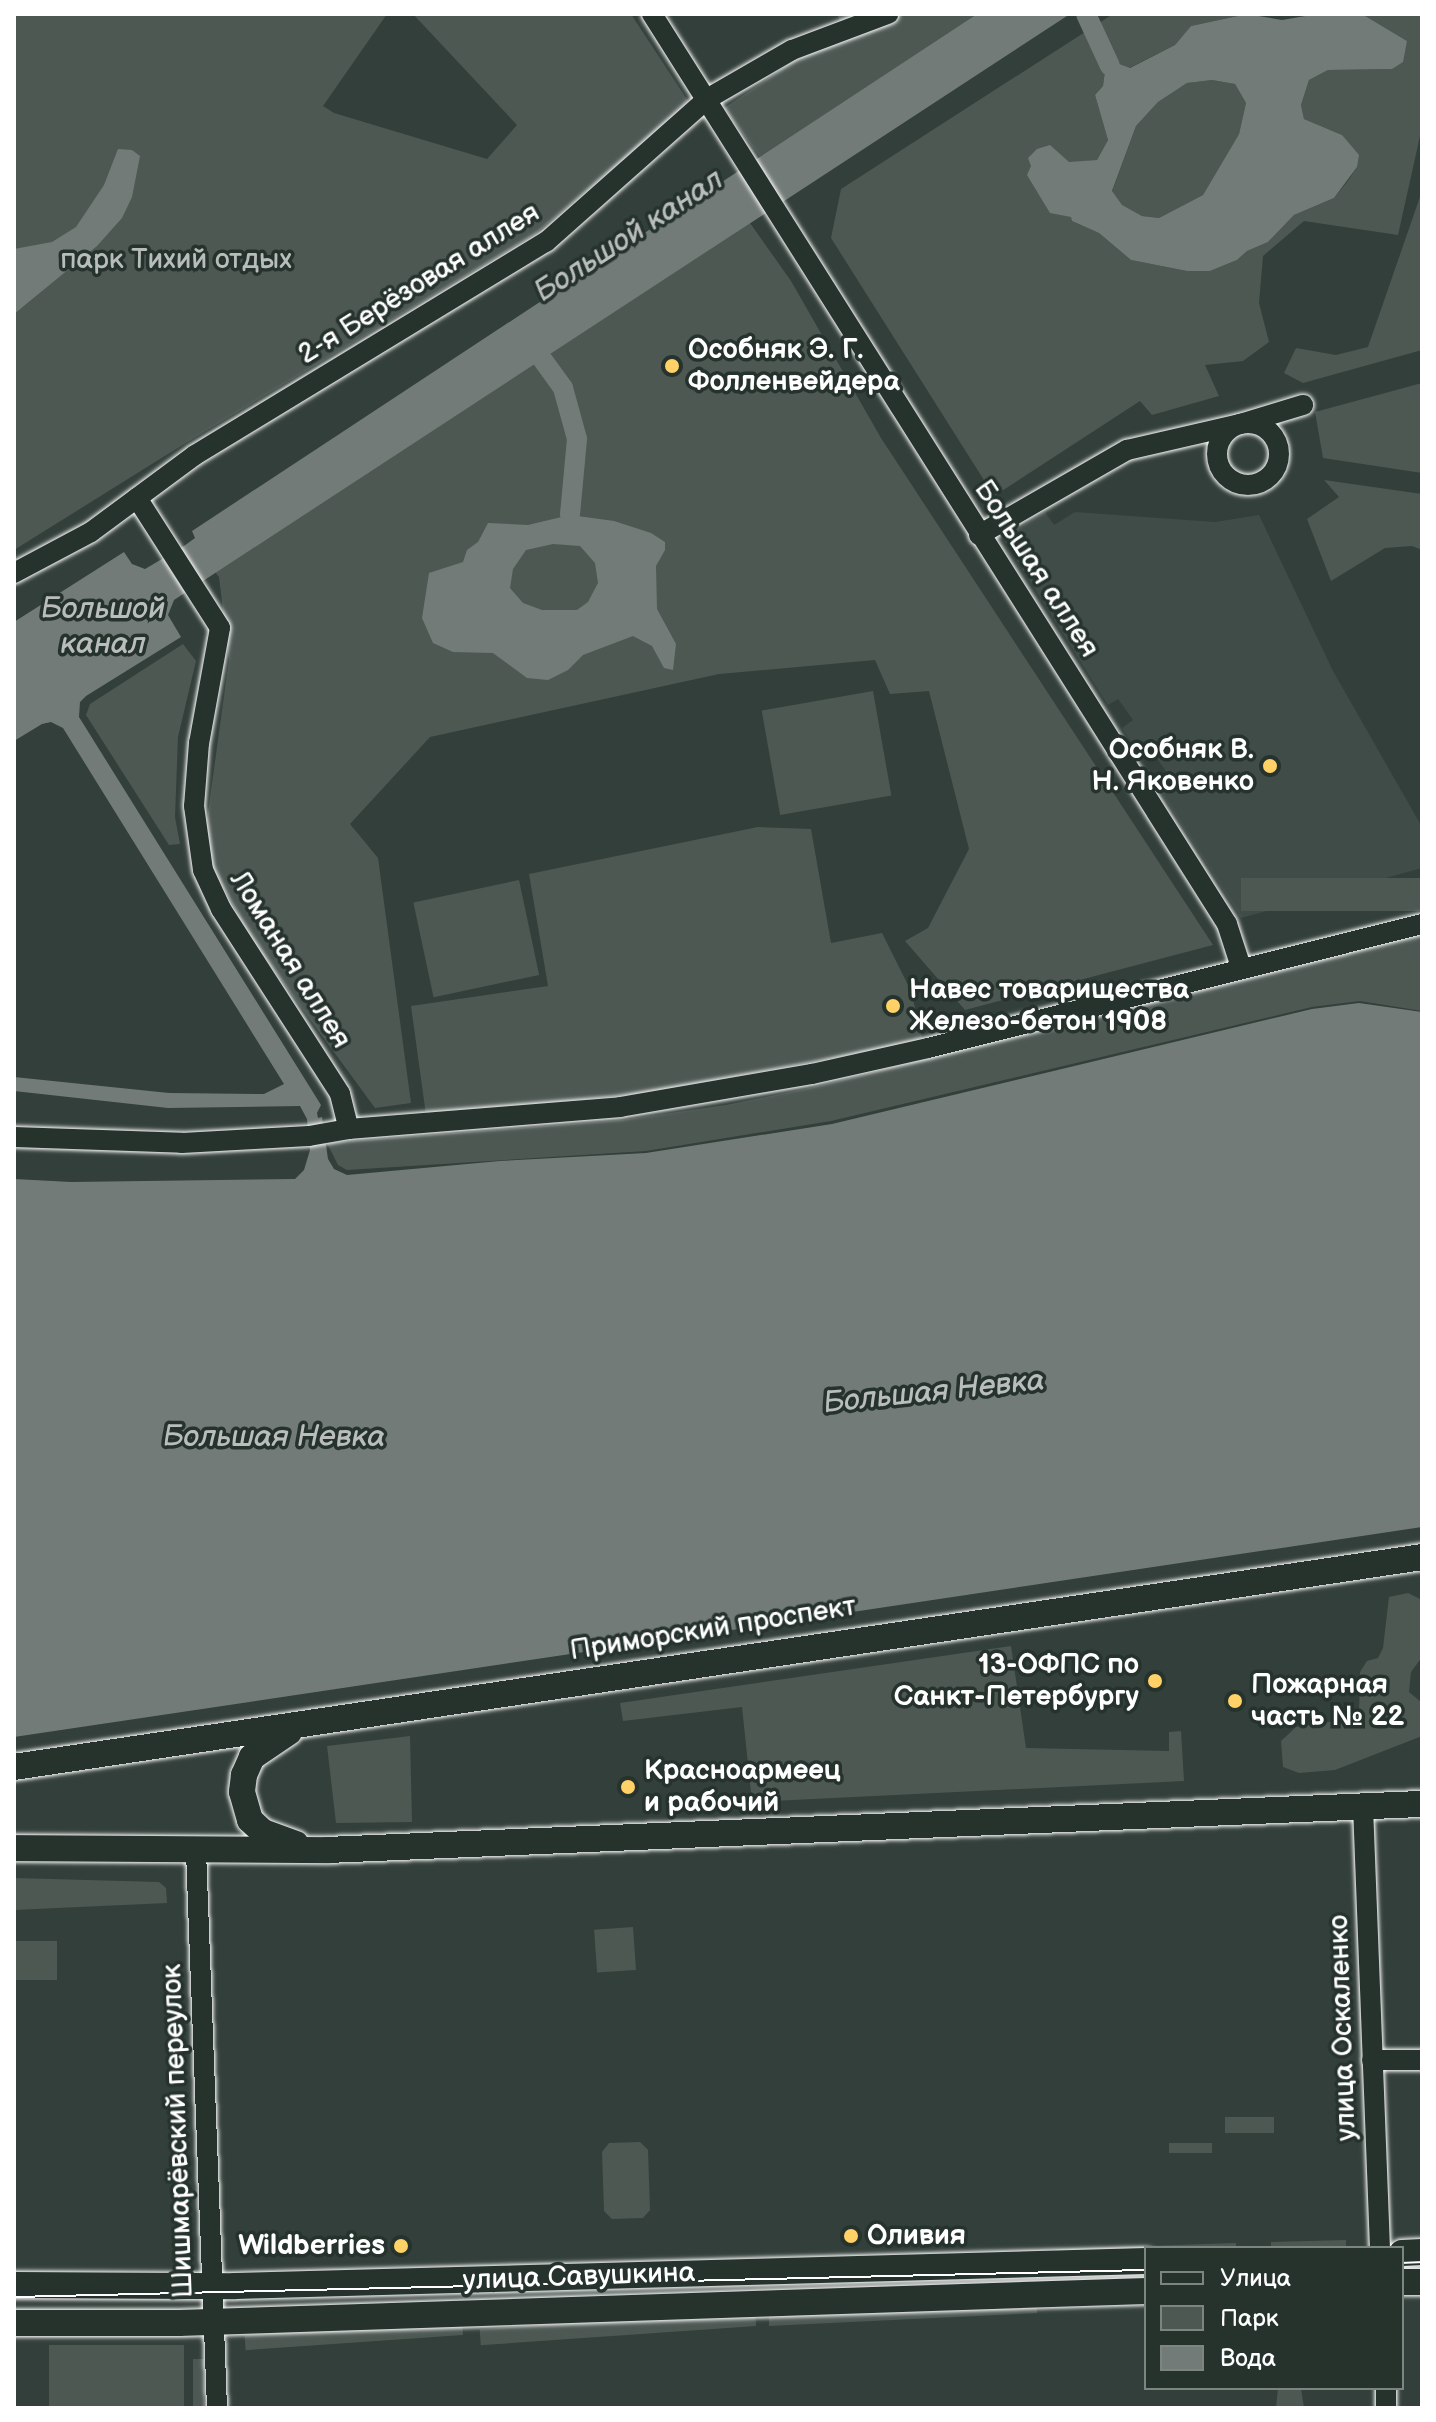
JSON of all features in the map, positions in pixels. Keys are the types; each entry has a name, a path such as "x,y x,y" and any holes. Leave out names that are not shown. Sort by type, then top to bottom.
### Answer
{"main road":[{"name":"Приморский проспект","path":"14,1767 1422,1557"},
{"path":"299,1726 252,1757 244,1775 246,1809 250,1820 263,1832 283,1842 327,1850"},
{"path":"14,1848 327,1850 1422,1804"},
{"name":"улица Савушкина","path":"14,2285 212,2286 1144,2261"},
{"name":"улица Савушкина","path":"14,2323 214,2321 1144,2291"}],"street":[{"path":"652,14 707,99"},
{"name":"2-я Берёзовая аллея","path":"14,573 91,532 195,455 546,242 707,99 792,50 888,14"},
{"name":"Большая аллея","path":"707,99 1227,924 1241,967"},
{"path":"979,535 1127,450 1214,436 1240,424 1303,405"},
{"path":"1214,436 1218,459 1228,477 1246,485 1265,480 1276,468 1277,442 1258,424 1240,424"},
{"name":"Ломаная аллея","path":"137,498 220,628 199,743 194,806 203,870 221,909 340,1094 349,1129"},
{"path":"14,1137 182,1143 317,1135 349,1129 620,1107 812,1074 1422,924"},
{"name":"улица Оскаленко","path":"1363,1806 1380,2246"},
{"name":"Шишмарёвский переулок","path":"196,1851 217,2408"},
{"path":"1372,2060 1422,2060"}],"shaded area":[{"path":"1045,512 1054,525 1075,512 1215,522 1259,515 1333,671 1422,827 1422,868 1241,918 1155,783 1167,773 1152,751 1142,757 1122,728 1133,720 1118,699 1108,705 1003,538"}],"green space":[{"name":"парк Тихий отдых","path":"14,14 387,14 323,106 334,113 487,159 517,125 413,14 631,14 690,104 535,234 184,444 14,550"},
{"path":"837,14 977,14 760,157 724,108 794,61 856,33 843,29"},
{"path":"1113,14 1247,14 1191,26 1175,45 1129,68 1114,62 1105,71 1103,86 1095,95 1108,140 1097,160 1069,163 1072,221 1099,233 1131,260 1187,271 1210,271 1268,242 1294,215 1334,198 1357,167 1342,135 1304,119 1301,105 1309,80 1328,70 1392,69 1407,41 1362,14 1422,14 1422,127 1398,235 1304,221 1263,256 1259,303 1269,342 1243,361 1205,365 1219,396 1152,415 1140,401 994,496 831,238 841,189"},
{"path":"1212,80 1235,84 1246,103 1239,134 1203,195 1159,218 1142,216 1121,205 1112,192 1136,126 1158,102 1187,83"},
{"path":"1422,191 1422,350 1303,383 1284,373 1296,348 1336,355 1368,347"},
{"path":"750,223 791,281 881,438 1213,945 965,1010 905,941 928,928 969,849 929,691 890,694 875,660 719,674 430,737 350,824 378,858 411,1103 375,1108 251,939 203,849 229,660 219,577 215,572"},
{"path":"1422,383 1422,473 1323,458 1315,412"},
{"path":"1324,480 1422,494 1422,550 1412,546 1385,548 1331,581 1307,519 1339,497"},
{"path":"183,644 196,661 178,737 175,817 180,844 169,845 86,715 90,704"},
{"path":"873,691 891,795 780,815 762,711"},
{"path":"758,827 811,829 831,943 882,933 911,991 923,1041 644,1093 426,1115 411,1006 548,986 529,874"},
{"path":"1241,878 1422,878 1422,911 1241,911"},
{"path":"519,880 539,975 434,997 413,902"},
{"path":"1422,934 1422,1011 1360,1001 1312,1007 831,1121 646,1151 347,1170 338,1165 327,1143 622,1120 726,1105 814,1087"},
{"path":"1408,1593 1422,1600 1422,1657 1411,1672 1409,1692 1422,1703 1422,1736 1335,1770 1299,1773 1283,1767 1281,1741 1296,1727 1355,1718 1359,1714 1360,1672 1367,1661 1378,1658 1383,1648 1389,1597"},
{"path":"1011,1646 1026,1748 1169,1751 1169,1732 1181,1731 1184,1781 752,1802 742,1707 623,1721 620,1703"},
{"path":"410,1736 412,1822 336,1823 327,1746"},
{"path":"14,1878 159,1882 166,1888 167,1903 14,1910"},
{"path":"633,1927 636,1970 597,1973 594,1930"},
{"path":"14,1941 57,1941 57,1980 14,1980"},
{"path":"1225,2117 1274,2117 1274,2133 1225,2133"},
{"path":"640,2142 648,2150 650,2210 643,2218 612,2219 604,2211 602,2152 609,2143"},
{"path":"1169,2143 1212,2143 1212,2153 1169,2153"},
{"path":"1346,2240 1346,2246 1271,2246 1271,2242"},
{"path":"1236,2243 1236,2246 1146,2246"},
{"path":"1144,2246 1144,2253 1057,2256 1056,2249"},
{"path":"1037,2302 1037,2313 769,2326 769,2310"},
{"path":"755,2310 756,2326 481,2345 480,2329"},
{"path":"462,2320 463,2335 246,2350 245,2335"},
{"path":"49,2345 184,2345 184,2408 49,2408"},
{"path":"193,2359 204,2359 204,2408 193,2408"},
{"path":"1278,2390 1301,2390 1304,2408 1276,2408"}],"water":[{"name":"Большая Невка","path":"977,14 1070,14 174,600 168,615 181,637 86,696 80,702 79,717 321,1105 317,1113 318,1118 322,1117 328,1159 334,1169 347,1175 500,1161 646,1153 832,1124 1312,1009 1359,1003 1422,1012 1422,1527 14,1737 14,1179 71,1182 295,1179 304,1170 310,1150 307,1119 300,1106 168,1108 14,1091 14,1077 169,1093 264,1094 284,1084 63,728 51,722 42,724 14,741 14,622 124,552 132,564 145,569 184,546 195,538 192,531"},
{"path":"1247,14 1282,20 1317,14 1362,14 1407,41 1403,62 1392,69 1328,70 1309,80 1301,105 1304,119 1342,135 1359,155 1357,167 1334,198 1294,215 1268,242 1210,271 1187,271 1131,260 1099,233 1072,221 1071,217 1050,213 1027,175 1031,166 1028,158 1037,149 1050,145 1069,162 1097,160 1108,140 1095,95 1103,86 1105,71 1114,62 1130,68 1175,45 1191,26","holes":["1212,80 1235,84 1246,103 1239,134 1203,195 1159,218 1142,216 1122,205 1112,191 1136,126 1158,102 1187,83"]},
{"path":"118,149 132,150 140,156 132,197 122,218 97,246 14,314 14,249 52,242 76,227 104,185"},
{"path":"570,515 614,521 651,533 665,542 665,550 656,566 657,609 676,644 673,670 664,668 652,646 633,636 583,655 568,670 548,680 527,678 493,653 453,652 433,643 422,618 429,573 463,562 467,550 478,542 488,523 528,525","holes":["553,544 580,546 595,563 598,583 588,602 577,610 542,610 523,603 510,588 513,569 526,550"]}],"waterway":[{"path":"1086,14 1110,66"},
{"path":"529,341 563,388 577,439 570,515"}],"tram line":[{"path":"1404,2263 1422,2262"},
{"path":"14,2297 1144,2270"}],"place":[{"name":"Особняк Э. Г. Фолленвейдера","path":"672,366"},
{"name":"Особняк В. Н. Яковенко","path":"1270,766"},
{"name":"Навес товарищества Железо-бетон 1908","path":"893,1006"},
{"name":"13-ОФПС по Санкт-Петербургу","path":"1155,1681"},
{"name":"Пожарная часть № 22","path":"1235,1701"},
{"name":"Красноармеец и рабочий","path":"628,1787"},
{"name":"Оливия","path":"851,2236"},
{"name":"Wildberries","path":"401,2246"}],"water label":[{"name":"Большой канал","path":"629,236"},
{"name":"Большой канал","path":"103,626"}]}
